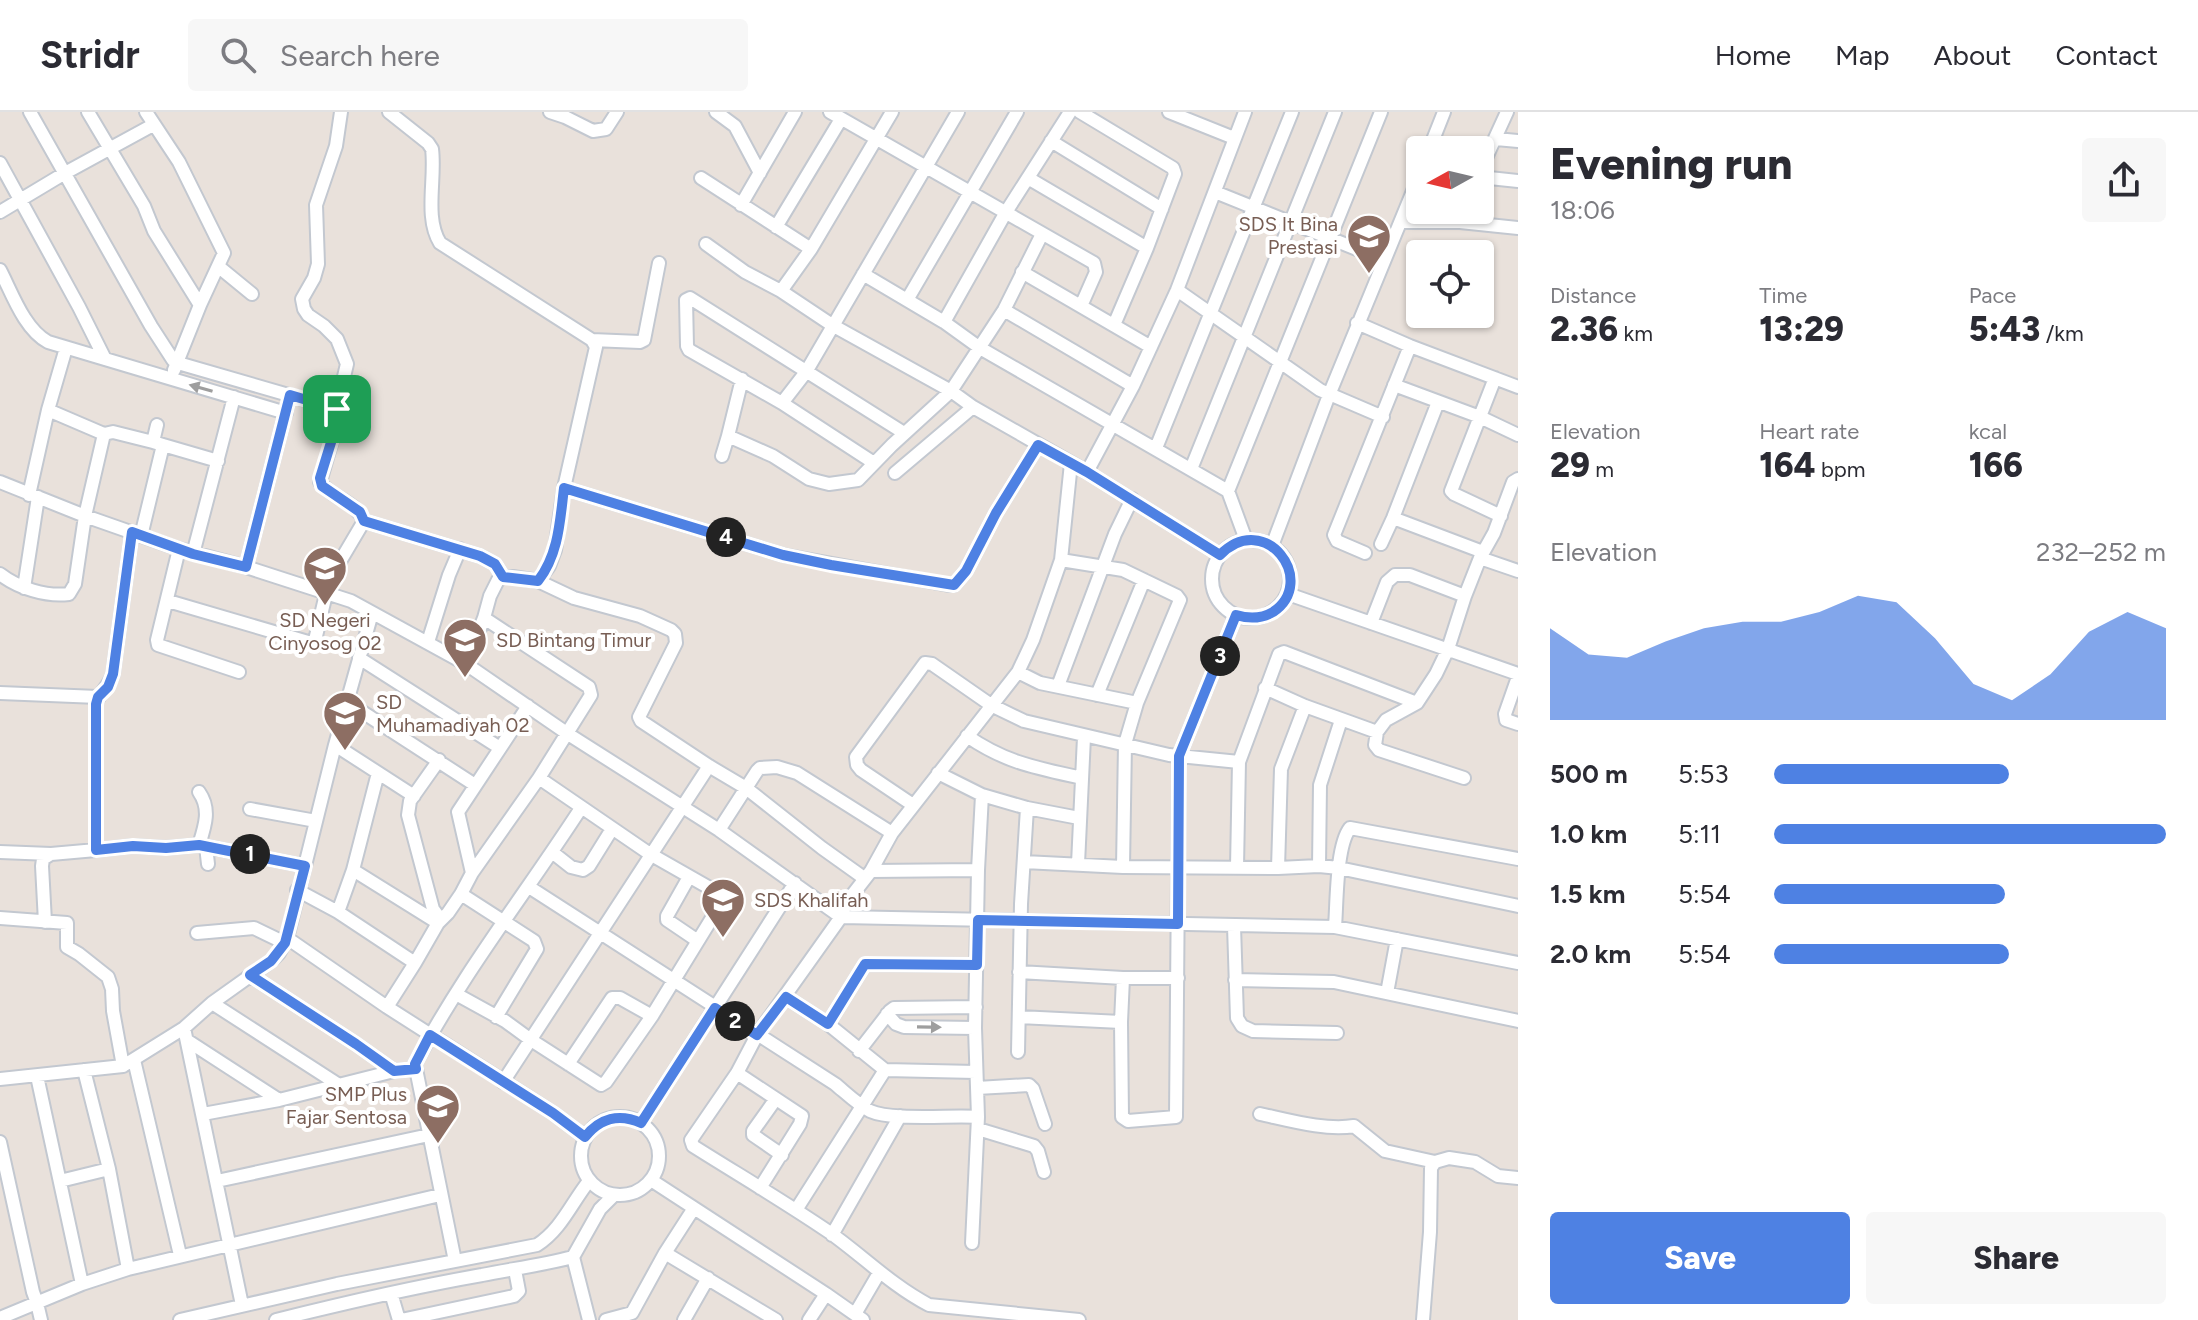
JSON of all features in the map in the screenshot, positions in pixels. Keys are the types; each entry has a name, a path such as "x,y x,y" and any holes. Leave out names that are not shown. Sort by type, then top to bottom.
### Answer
{"street":[{"path":"30,112 158,338 178,363 337,409"},
{"path":"88,112 144,206 154,231 200,305"},
{"path":"146,112 179,162 223,251 219,267 170,379"},
{"path":"341,112 336,146 316,205 317,269 302,299 306,312 335,336 348,367 337,409 337,423 320,482 333,495 360,512 364,521 491,561 503,577"},
{"path":"389,112 432,149 432,220 439,242 592,340 644,340 659,263"},
{"path":"550,112 567,114 597,131 606,129 617,112"},
{"path":"716,112 735,126 760,173"},
{"path":"741,205 795,112"},
{"path":"781,291 811,249 892,112"},
{"path":"782,403 806,372 958,112"},
{"path":"907,300 1017,112"},
{"path":"944,322 1006,212 1070,112"},
{"path":"1080,112 1173,168 1175,177 1114,325"},
{"path":"1169,112 1234,138"},
{"path":"1087,472 1133,386 1177,290 1245,112"},
{"path":"1156,448 1292,112"},
{"path":"1191,469 1335,112"},
{"path":"1228,491 1381,112"},
{"path":"1435,136 1444,112"},
{"path":"1494,143 1507,112"},
{"path":"776,227 836,115 1094,263 1096,272 1081,306"},
{"path":"0,212 153,125"},
{"path":"1496,139 1518,141"},
{"path":"1051,141 1162,209"},
{"path":"0,163 105,359"},
{"path":"1494,177 1518,181"},
{"path":"701,178 811,249"},
{"path":"1028,178 1147,248"},
{"path":"1215,192 1384,260"},
{"path":"1272,546 1357,323 1406,209"},
{"path":"1401,222 1406,222"},
{"path":"1494,223 1518,228"},
{"path":"728,436 773,456 809,479 837,484 858,480 951,391 1004,310 1042,234"},
{"path":"706,244 745,272 781,291 832,325 951,391 1220,555"},
{"path":"219,267 252,294"},
{"path":"1022,272 1151,347"},
{"path":"1,273 35,333 48,342 286,413"},
{"path":"863,274 944,322 980,348 1228,491 1246,540"},
{"path":"1177,290 1329,395 1383,417"},
{"path":"874,463 782,403 687,348 687,299 690,298 904,433"},
{"path":"1004,310 1133,386"},
{"path":"1357,323 1518,387"},
{"path":"538,581 553,558 564,488 596,350 592,340"},
{"path":"1365,553 1337,541 1334,535 1410,346"},
{"path":"24,588 48,410 66,348"},
{"path":"1495,378 1451,491 1501,516"},
{"path":"722,456 742,379"},
{"path":"1394,385 1480,417 1518,435"},
{"path":"246,567 290,395"},
{"path":"193,554 234,397"},
{"path":"1381,544 1438,402"},
{"path":"895,473 973,407"},
{"path":"48,410 104,434 113,432 218,461"},
{"path":"96,850 98,697 108,687 113,674 136,534 158,444 157,425"},
{"path":"0,574 24,588 60,595 71,592 104,434"},
{"path":"564,488 783,555 954,585 966,571 996,513 1038,445"},
{"path":"1071,463 1061,560 1033,640 1018,672 892,833 868,874 846,903 841,917 757,1035 737,1073 691,1138 691,1143 796,1210 879,1273 932,1306 1079,1320"},
{"path":"1464,778 1379,750 1375,745 1377,732 1386,720 1417,703 1436,674 1481,555 1494,533 1513,482 1518,479"},
{"path":"0,482 193,554 246,567 351,601 466,664 568,734 719,830 841,917 1335,927 1518,963"},
{"path":"1058,686 1115,534 1132,499"},
{"path":"1393,518 1518,571"},
{"path":"168,601 308,642 315,640 324,593 364,521"},
{"path":"1246,540 1272,546 1288,567 1288,594 1278,608 1262,617 1236,615 1218,600 1214,589 1212,577 1220,555 1227,548 1246,540"},
{"path":"179,549 158,645 239,672"},
{"path":"428,642 460,549"},
{"path":"1061,560 1123,570 1177,596 1180,602 1137,703 1125,744 1123,867"},
{"path":"1371,623 1387,582 1395,575 1410,575 1465,596"},
{"path":"466,664 495,584 503,577 538,581 574,598 640,616 675,634 676,643 639,719 746,788 822,848 868,874 978,870"},
{"path":"1097,695 1144,580"},
{"path":"1288,594 1518,675 1505,714 1506,720 1518,724"},
{"path":"0,1079 129,1063 184,1028 212,1003 271,961 286,940 372,613"},
{"path":"1123,978 1122,1117 1128,1121 1176,1117 1179,756 1236,615"},
{"path":"387,1007 440,921 590,699 589,687 484,618"},
{"path":"1237,867 1239,762 1279,654 1284,652 1417,703"},
{"path":"359,658 500,748"},
{"path":"913,805 861,770 856,757 923,664 932,664 991,705 1024,721 1179,756 1239,762"},
{"path":"1018,672 1040,683 1137,703"},
{"path":"1265,688 1377,732"},
{"path":"0,693 98,697"},
{"path":"347,702 475,785"},
{"path":"472,873 458,812 528,706"},
{"path":"1278,868 1281,769 1305,706"},
{"path":"1319,866 1320,785 1341,720"},
{"path":"967,736 1009,760 1082,778"},
{"path":"1078,864 1084,737"},
{"path":"335,745 414,796"},
{"path":"439,760 408,805 408,815 433,909 440,921"},
{"path":"503,1082 709,766"},
{"path":"719,830 760,768 785,768 892,833"},
{"path":"338,912 353,870 378,773"},
{"path":"938,773 982,795 1079,818"},
{"path":"456,994 599,1085 604,1084 652,1016 721,901 715,891 650,854 539,778"},
{"path":"199,792 206,810 203,845 208,864"},
{"path":"972,1243 978,1123 975,1028 982,795"},
{"path":"455,1261 415,1064 430,1035 503,921 581,808"},
{"path":"1018,1052 1027,808"},
{"path":"250,809 316,821"},
{"path":"1335,927 1339,868 1345,836 1352,827 1518,859"},
{"path":"552,852 571,867 583,870 589,866 612,829"},
{"path":"0,852 51,854 133,846 166,848 203,845 305,866"},
{"path":"45,922 42,866 43,859 51,854"},
{"path":"1024,862 1123,867 1319,866 1518,906"},
{"path":"353,870 440,921"},
{"path":"689,877 667,920 698,941"},
{"path":"641,1123 795,883"},
{"path":"529,887 835,1084 862,1106 873,1112 900,1116 978,1123 1031,1144 1038,1151 1044,1172"},
{"path":"297,890 338,912 415,963"},
{"path":"461,894 534,941 537,949 496,1017"},
{"path":"0,918 67,923 67,947 108,977 113,1011 180,1255"},
{"path":"1234,926 1237,1018 1242,1026 1260,1032 1337,1033"},
{"path":"197,933 254,928 286,940 585,1137"},
{"path":"1387,993 1397,939"},
{"path":"828,1024 865,964 977,965"},
{"path":"1019,972 1178,978"},
{"path":"250,975 394,1071"},
{"path":"1235,980 1330,982 1518,1021"},
{"path":"786,997 828,1024 885,1070 976,1072"},
{"path":"568,1064 612,998 620,998 652,1016"},
{"path":"212,1003 339,1085"},
{"path":"859,1051 894,1008 976,1007"},
{"path":"887,1014 892,1021 904,1027 975,1028"},
{"path":"1019,1017 1121,1022"},
{"path":"184,1028 242,1305"},
{"path":"188,1041 279,1100"},
{"path":"203,1114 279,1100 394,1071 416,1069"},
{"path":"84,1070 109,1169 128,1269"},
{"path":"796,1210 885,1070"},
{"path":"737,1073 799,1113 802,1120 760,1188"},
{"path":"37,1076 82,1284"},
{"path":"977,1088 1029,1085 1045,1124"},
{"path":"775,1100 753,1135 754,1139 782,1155"},
{"path":"1260,1114 1297,1122 1354,1126 1385,1151 1435,1162 1449,1158 1475,1162 1498,1176 1518,1178"},
{"path":"832,1235 900,1116"},
{"path":"621,1117 641,1123 649,1130 658,1149 656,1171 651,1180 634,1193 614,1195 600,1190 583,1171 581,1148 585,1137 592,1128 610,1118 621,1117"},
{"path":"217,1181 429,1135"},
{"path":"0,1142 41,1320"},
{"path":"1423,1320 1431,1168 1435,1162"},
{"path":"60,1181 109,1169"},
{"path":"651,1180 859,1317 879,1273"},
{"path":"180,1320 537,1245 559,1226 589,1181"},
{"path":"0,1318 82,1284 128,1269 440,1195"},
{"path":"589,1320 573,1257 600,1209 614,1195"},
{"path":"606,1320 633,1317 665,1253 694,1208"},
{"path":"665,1253 776,1320"},
{"path":"276,1320 391,1293 573,1257"},
{"path":"391,1293 400,1320 514,1296 519,1291 515,1270"},
{"path":"684,1320 708,1278"},
{"path":"809,1320 826,1294"}],"place":[{"name":"SDS It Bina Prestasi","path":"1369,275"},
{"name":"SD Negeri Cinyosog 02","path":"325,607"},
{"name":"SD Bintang Timur","path":"465,679"},
{"name":"SD Muhamadiyah 02","path":"345,752"},
{"name":"SDS Khalifah","path":"723,939"},
{"name":"SMP Plus Fajar Sentosa","path":"438,1145"}],"route":[{"path":"290,395 337,409 337,423 320,478 322,486 360,512 364,521 480,556 495,564 503,577 538,581 549,566 555,550 564,488 783,555 954,585 966,571 996,513 1038,445 1132,499 1220,555 1227,548 1246,540 1272,546 1285,559 1288,567 1288,594 1278,608 1262,617 1236,615 1179,756 1178,924 978,920 977,965 865,964 828,1024 786,997 757,1035 715,1008 641,1123 621,1117 610,1118 592,1128 585,1137 553,1113 430,1035 415,1064 416,1069 394,1071 250,975 271,961 285,943 305,866 213,846 133,846 96,850 96,704 113,674 132,532 193,554 246,567 290,395"}]}
